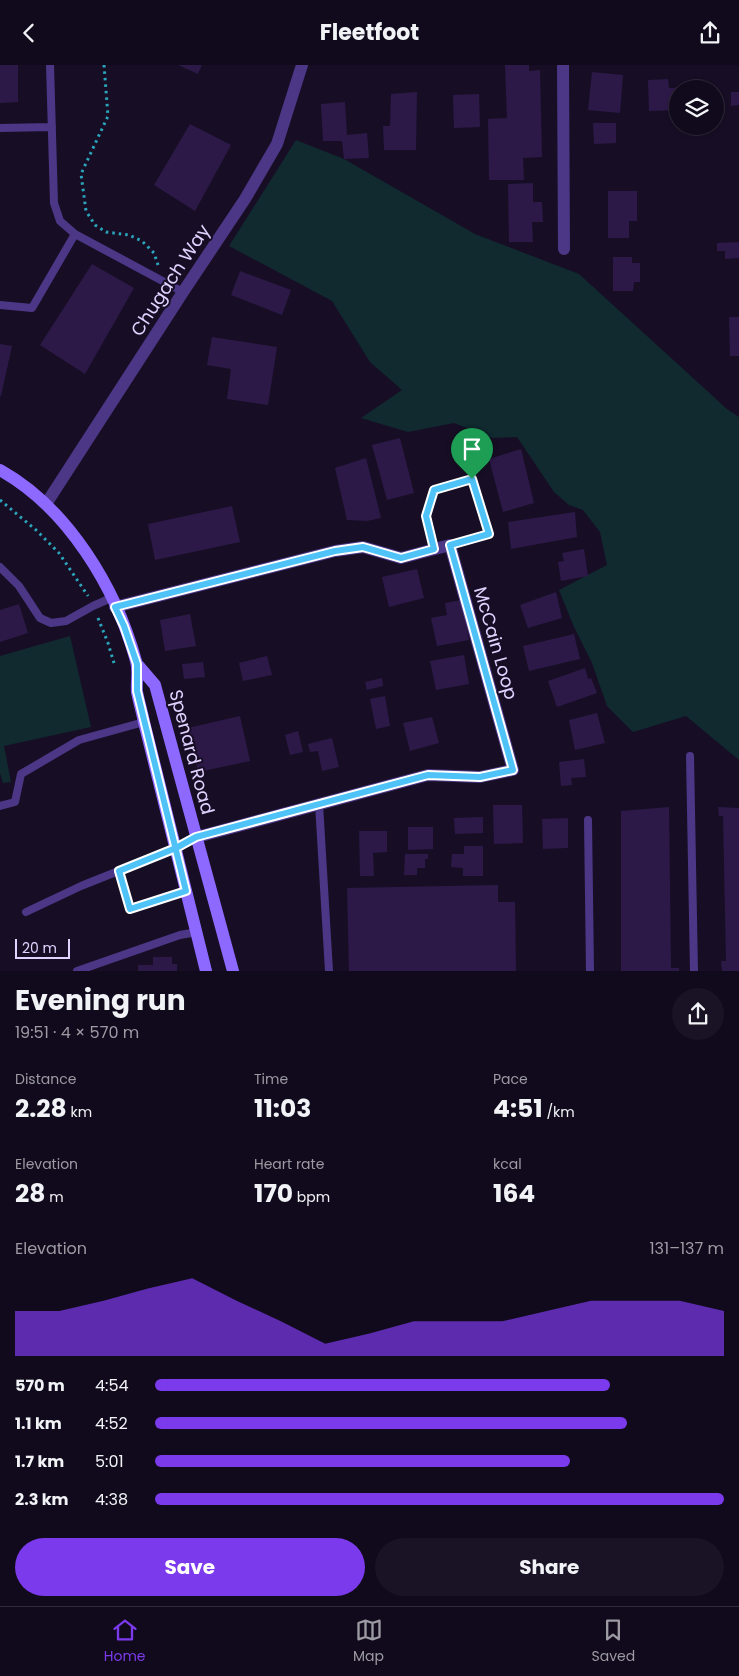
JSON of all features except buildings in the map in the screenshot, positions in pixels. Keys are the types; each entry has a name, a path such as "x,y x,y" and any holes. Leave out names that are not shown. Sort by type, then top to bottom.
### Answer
{"main road":[{"name":"Spenard Road","path":"0,470 12,477 46,504 76,536 95,565 124,626 137,664 137,691 206,971"},
{"name":"Spenard Road","path":"137,664 155,685 233,971"}],"street":[{"name":"Chugach Way","path":"46,504 245,199 277,144 302,65"},
{"path":"563,65 564,249"},
{"path":"113,603 335,551 363,547 401,558 450,545"},
{"name":"McCain Loop","path":"196,837 428,775 480,777 513,770 450,545"}],"lane":[{"path":"50,65 54,203 60,221 75,234 183,292"},
{"path":"0,128 52,127"},
{"path":"0,305 32,308 75,234"},
{"path":"434,549 426,516 434,490 472,479 489,534 450,545"},
{"path":"0,567 19,586 40,618 52,623 66,621 93,606 113,603"},
{"path":"0,806 15,802 21,774 79,740 144,722"},
{"path":"690,756 694,971"},
{"path":"320,804 329,971"},
{"path":"588,820 590,971"},
{"path":"26,912 81,886 176,848 196,837"},
{"path":"119,871 130,909 186,891"},
{"path":"77,971 180,935 197,932"}],"path":[{"path":"104,65 108,115 81,174 86,211 95,225 106,232 130,235 142,241 154,253 164,282"},
{"path":"0,500 36,530 59,553 89,598 108,643 114,663"}],"green space":[{"path":"296,140 344,159 475,234 579,274 727,409 739,417 739,760 686,716 633,732 607,706 592,663 574,627 559,590 607,565 600,532 583,510 569,505 554,492 517,437 492,438 454,423 408,432 361,418 402,390 370,362 332,301 229,246"},
{"path":"70,636 91,727 4,746 11,782 3,783 0,773 0,656"}],"route":[{"path":"472,479 434,490 426,516 434,549 401,558 363,547 335,551 115,607 124,626 137,664 137,691 144,722 176,848 186,891 130,909 119,871 176,848 196,837 428,775 480,777 513,770 450,545 489,534 472,479"}]}
